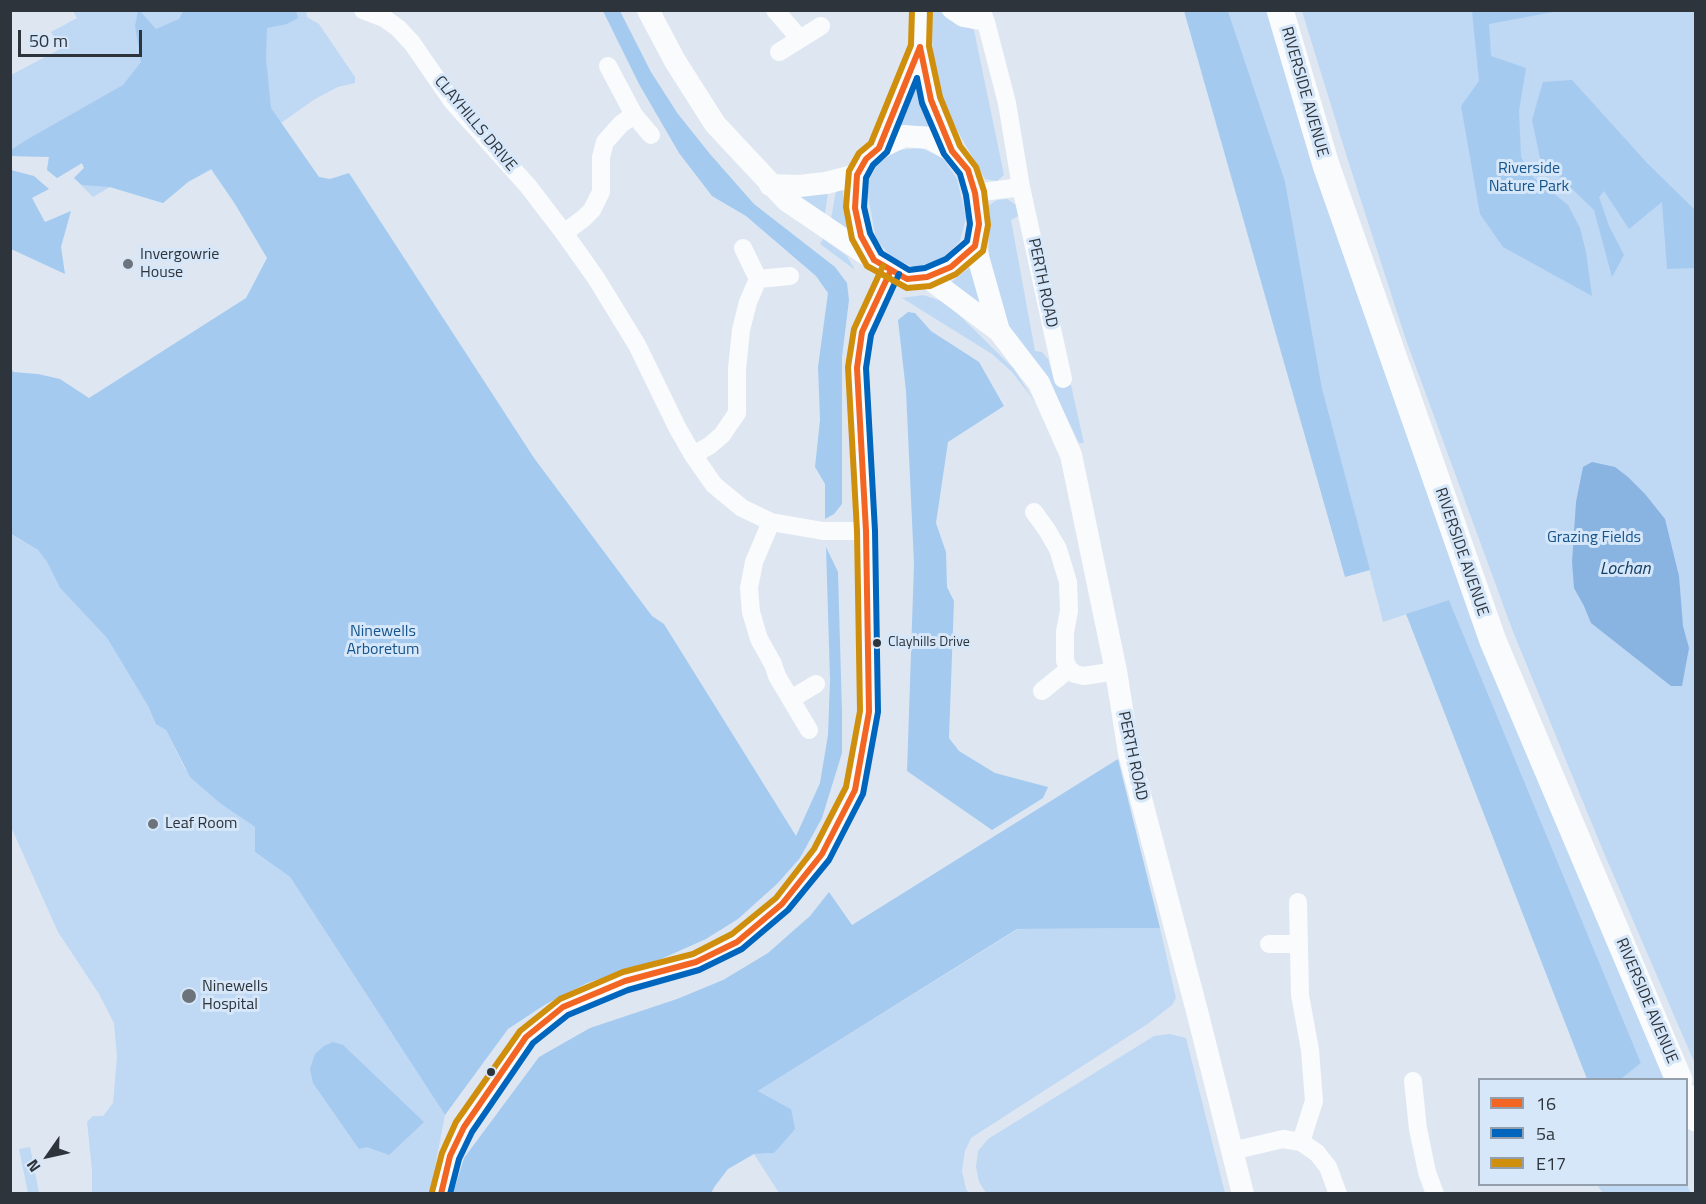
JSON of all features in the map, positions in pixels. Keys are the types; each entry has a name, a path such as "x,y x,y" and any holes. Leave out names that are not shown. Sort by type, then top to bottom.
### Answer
{"main road":[{"name":"RIVERSIDE AVENUE","path":"1280,10 1326,165 1493,641 1678,1078"},
{"path":"1688,1102 1695,1118"}],"street":[{"name":"CLAYHILLS DRIVE","path":"363,10 386,14 412,43 452,101 528,186 564,233 596,278 637,345 678,429 693,456 714,485 742,508 771,522 823,531 866,531"},
{"path":"648,10 675,62 715,124 787,201 882,265 907,279 927,277 951,267 975,246"},
{"path":"775,10 800,39"},
{"name":"PERTH ROAD","path":"921,10 920,48 931,100 952,151 968,170 975,193 979,224 975,246 999,331"},
{"name":"PERTH ROAD","path":"951,10 963,18 983,16 1007,103 1021,186 1063,379"},
{"path":"779,52 820,26"},
{"name":"PERTH ROAD","path":"879,148 920,48"},
{"path":"608,66 634,115 651,135"},
{"path":"564,233 592,210 601,192 601,157 605,142 621,124 634,115"},
{"name":"PERTH ROAD","path":"857,176 866,159 879,148 904,136 929,138 952,151"},
{"path":"770,184 799,186 857,176 855,208 861,236 882,265"},
{"path":"975,193 1021,186"},
{"path":"693,456 722,435 737,413 737,369 741,330 748,302 758,279 743,248"},
{"path":"441,1194 450,1156 464,1127 526,1037 563,1007 625,981 696,962 737,942 782,904 822,854 855,790 869,712 866,531 857,368 862,332 882,265"},
{"path":"758,279 790,276"},
{"name":"PERTH ROAD","path":"927,277 999,331 1039,383 1071,455 1116,671 1129,753 1243,1194"},
{"path":"1034,512 1058,549 1068,582 1069,611 1065,632 1065,661 1069,669 1084,676 1116,671"},
{"path":"771,522 754,562 749,588 751,612 759,639 777,676 810,730"},
{"path":"1041,691 1069,669"},
{"path":"791,699 816,684"},
{"path":"1298,902 1300,995 1310,1050 1314,1101 1301,1142"},
{"path":"1269,944 1299,944"},
{"path":"1413,1081 1418,1129 1426,1172 1435,1194"},
{"path":"1232,1151 1283,1139 1301,1142 1317,1153 1328,1167 1338,1194"}],"green space":[{"path":"73,11 306,11 307,17 319,24 355,77 355,83 338,87 315,99 281,123 274,136 188,182 163,203 110,187 93,197 74,178 84,168 82,163 57,178 47,170 49,157 11,156 11,75 60,49 51,32 77,18"},
{"name":"Ninewells Arboretum","path":"138,11 156,29 179,19 183,11 296,11 298,18 287,24 267,28 266,59 271,108 319,177 330,179 349,173 534,458 652,616 664,624 796,836 820,783 828,735 830,680 826,547 838,572 842,753 822,818 800,858 778,883 738,919 706,939 661,959 587,983 546,1004 508,1029 445,1115 290,877 255,852 255,827 221,804 190,777 166,730 156,724 148,706 107,638 60,588 38,550 11,534 11,368 13,372 60,379 89,398 246,298 267,258 211,169 188,182 163,203 110,187 82,185 74,178 84,168 82,163 57,178 47,170 49,157 11,156 11,150 28,139 123,85 141,62 135,26"},
{"path":"603,11 620,11 651,72 678,114 754,204 835,267 847,283 849,300 842,357 842,504 834,514 825,519 825,484 815,467 820,420 818,367 828,293 816,276 746,216 712,196 679,153 639,84"},
{"path":"932,11 938,11 974,30 1004,175 997,181 985,179 945,109 933,64"},
{"path":"1184,11 1228,11 1285,181 1322,388 1370,570 1345,577"},
{"path":"1228,11 1268,11 1669,1078 1622,1078 1641,1063 1449,600 1383,622 1322,388 1285,181"},
{"name":"Riverside Nature Park","path":"1302,11 1695,11 1695,1064 1604,853 1512,629 1405,337"},
{"path":"1472,11 1558,11 1489,24 1491,56 1526,68 1519,111 1521,157 1534,178 1568,205 1580,228 1592,296 1503,247 1480,214 1461,106 1479,81"},
{"path":"918,80 931,126 896,126"},
{"path":"1572,80 1647,163 1695,210 1695,268 1667,269 1662,202 1629,229 1604,191 1599,197 1609,226 1624,255 1612,277 1594,210 1540,158 1532,120 1543,82"},
{"path":"921,148 943,158 957,179 966,217 960,241 942,260 914,267 892,258 876,239 866,186 878,163 898,150"},
{"path":"11,170 34,176 49,189 32,198 45,222 71,211 61,247 65,274 11,249"},
{"path":"842,189 850,239 830,224 836,191"},
{"path":"786,192 828,193 824,221"},
{"path":"1007,199 1018,206 1020,215 1011,220 1035,351 1042,352 1048,359 1054,380 1062,387 1071,385 1084,443 1079,443 1049,381 1011,331 998,299 989,260 988,206 997,200"},
{"path":"823,239 847,256 855,270 820,244"},
{"path":"974,264 987,314 949,284"},
{"path":"923,295 947,303 1013,368 1036,403 1012,372 992,354 902,298"},
{"path":"908,312 915,313 931,331 979,362 1004,406 948,442 936,523 946,552 947,587 954,601 949,738 959,751 995,773 1048,787 1043,798 992,830 907,771 914,564 906,391 898,320"},
{"name":"Ninewells Hospital","path":"10,534 38,550 60,588 107,638 156,723 166,730 185,769 221,804 255,827 255,852 290,877 445,1115 430,1193 92,1193 87,1122 93,1116 103,1116 113,1103 117,1057 114,1023 99,994 58,932 11,827"},
{"path":"1449,600 1641,1063 1622,1078 1587,1078 1406,614"},
{"path":"1118,759 1160,928 1017,929 758,1091 791,1109 795,1129 774,1153 754,1154 728,1169 711,1193 453,1193 464,1158 539,1057 590,1028 677,999 723,980 768,953 810,916 829,892 852,925"},
{"path":"1160,928 1176,998 1172,1005 1149,1023 971,1138 965,1151 962,1171 969,1193 779,1193 754,1154 774,1153 791,1109 758,1091 1018,929"},
{"path":"1170,1034 1186,1038 1225,1193 986,1193 979,1182 976,1167 978,1151 988,1139 1154,1036"},
{"path":"333,1042 343,1045 424,1122 389,1155 367,1147 359,1149 313,1083 310,1069 315,1054"},
{"path":"30,1147 39,1193 28,1193 19,1149"},
{"path":"1598,1186 1687,1186 1691,1193 1603,1193"}],"water":[{"name":"Lochan","path":"1592,462 1615,467 1628,477 1665,519 1679,576 1683,626 1689,648 1682,686 1671,686 1591,623 1574,588 1572,562 1576,502 1583,467"}],"transit line":[{"name":"E17","path":"912,10 911,45 871,143 859,153 849,171 846,207 852,239 867,266 907,288 930,286 956,274 983,251 988,225 984,191 976,167 960,146 940,97 929,46 930,10"},
{"name":"16","path":"920,47 931,100 952,151 968,170 975,193 979,224 975,246 951,267 927,277 907,279 874,260 861,236 855,208 857,175 866,159 879,148 920,47"},
{"name":"5a","path":"917,78 922,103 944,154 960,174 970,224 967,241 946,259 925,268 909,270 881,253 870,233 864,207 866,178 873,165 887,152 917,78"},
{"name":"E17","path":"432,1192 442,1153 456,1122 520,1031 560,999 623,972 693,954 732,934 776,898 814,849 846,787 860,711 857,531 848,367 854,329 883,266"},
{"name":"16","path":"441,1194 450,1156 464,1127 526,1037 563,1007 625,981 696,962 737,942 782,904 822,854 855,790 869,712 866,531 857,368 862,332 891,270"},
{"name":"5a","path":"450,1194 459,1159 472,1132 533,1043 568,1015 628,990 699,970 742,949 788,910 829,860 863,794 878,712 875,531 866,368 871,335 899,274"}],"place":[{"name":"Invergowrie House","path":"128,264"},
{"name":"Clayhills Drive","path":"877,643"},
{"name":"Leaf Room","path":"153,824"},
{"name":"Ninewells Hospital","path":"189,996"}],"park label":[{"name":"Grazing Fields","path":"1594,538"}]}
